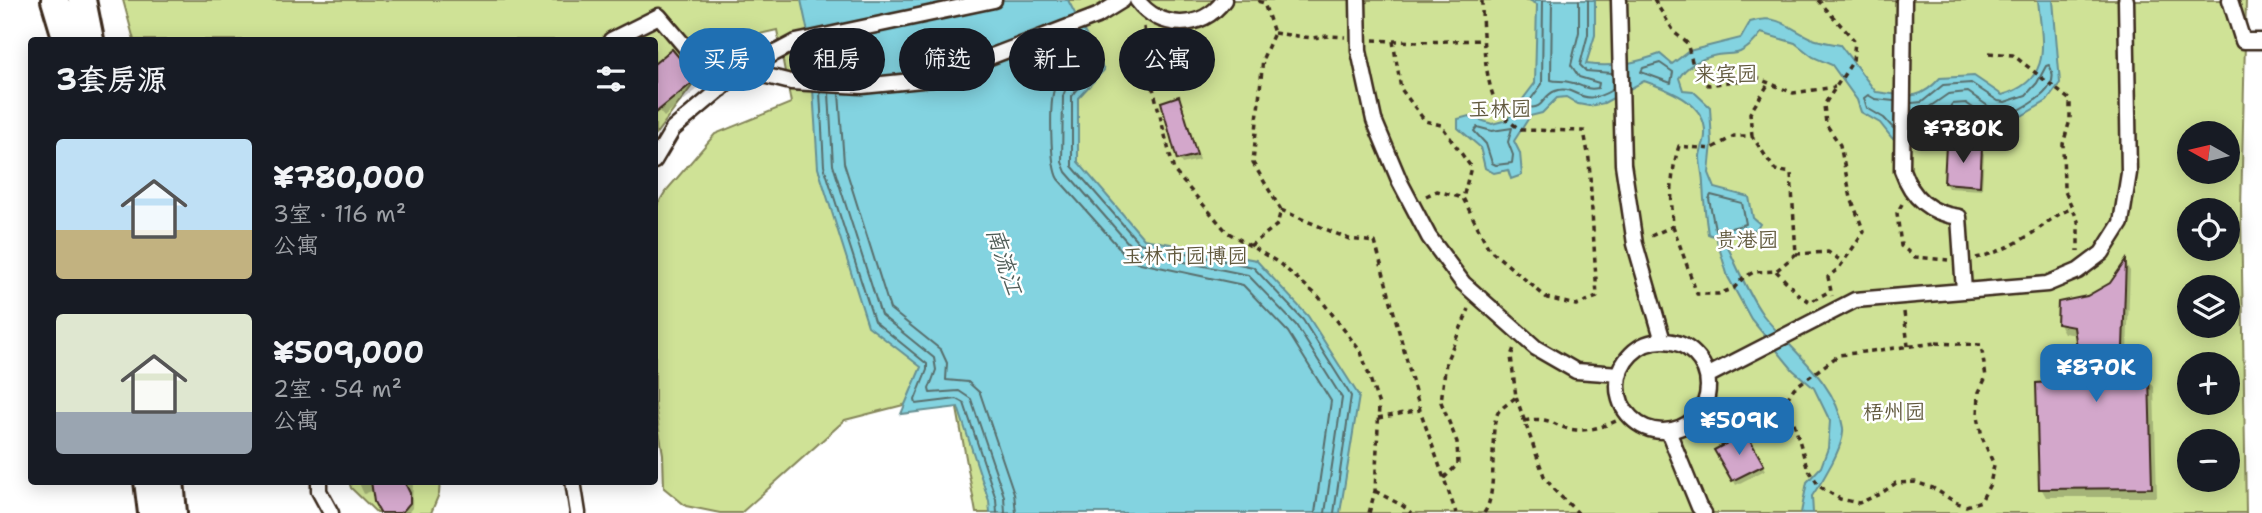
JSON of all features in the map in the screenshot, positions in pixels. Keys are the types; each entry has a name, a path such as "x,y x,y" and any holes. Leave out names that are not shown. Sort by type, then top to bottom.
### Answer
{"main road":[{"path":"55,0 67,37"},
{"path":"82,0 89,37"},
{"path":"148,485 152,513"},
{"path":"170,485 173,513"}],"street":[{"path":"775,53 796,42 994,0"},
{"path":"775,78 791,82 862,86 932,79 1097,16 1123,0"},
{"path":"1140,4 1156,18 1172,23 1189,23 1205,18 1219,8 1224,0"},
{"path":"1358,0 1359,51 1374,120 1410,202 1429,237 1463,283 1535,348 1576,371 1620,374"},
{"path":"1619,0 1623,164 1635,244 1663,341"},
{"path":"1904,0 1902,170 1908,186 1923,204 1944,215 1959,217 1964,291"},
{"path":"1707,376 1855,300 2047,284 2078,271 2102,253 2121,223 2129,173 2126,0"},
{"path":"2230,0 2243,41 2262,41"},
{"path":"617,37 659,16 679,40"},
{"path":"658,154 673,129 719,91"},
{"path":"1663,341 1678,343 1691,351 1701,362 1707,376 1708,391 1704,406 1695,418 1683,427 1668,431 1646,428 1629,415 1621,403 1619,389 1620,374 1626,361 1648,343 1663,341"},
{"path":"1668,431 1699,507 1704,513"},
{"path":"319,485 319,491 331,513"},
{"path":"574,485 578,513"}],"path":[{"path":"1254,0 1264,2 1274,33 1263,58 1253,163 1281,210 1349,239 1375,242 1420,410 1456,513"},
{"path":"1393,41 1401,89 1425,121 1441,125 1471,167 1463,198 1489,249 1547,298 1576,305 1597,297 1589,159 1584,131 1521,130 1499,110 1489,78 1483,40 1482,0"},
{"path":"1654,0 1675,33 1686,43 1693,65 1708,85 1758,78 1793,93 1835,87"},
{"path":"1818,0 1855,41 1853,61 1824,105 1826,124 1840,145 1851,198 1864,232 1843,262 1828,277 1830,291 1840,308"},
{"path":"1140,4 1149,72 1174,171 1227,232 1279,264 1319,297 1361,352 1379,405 1375,491 1369,513"},
{"path":"1274,33 1311,38 1328,36 1418,43 1483,40"},
{"path":"1989,53 2013,55 2070,100 2070,120 2063,144 2064,189 2078,220 2078,271"},
{"path":"1769,83 1750,113 1752,136 1774,170 1791,173 1796,254"},
{"path":"1752,136 1734,136 1711,149 1679,146 1672,165 1670,187 1674,226 1697,293 1718,294 1734,288 1743,278 1754,272 1776,271 1796,254 1828,252 1843,262"},
{"path":"1410,202 1437,191 1463,198"},
{"path":"1250,246 1277,225 1281,210"},
{"path":"1635,244 1674,226"},
{"path":"1776,271 1798,295 1810,302 1830,291"},
{"path":"1444,478 1458,464 1457,442 1441,402 1446,362 1475,293"},
{"path":"1903,296 1908,346"},
{"path":"1519,334 1511,356 1516,397 1544,476 1577,513"},
{"path":"1936,343 1981,345 1986,377 1979,391 1978,416 1982,437 1994,465 1990,484 1981,501 1966,506 1933,488 1915,482 1896,484 1859,503 1840,499 1819,486 1807,467 1787,399 1794,388 1839,355 1908,346 1936,343"},
{"path":"1484,513 1489,505 1495,421 1499,412 1516,397"},
{"path":"1378,418 1420,410"},
{"path":"1524,421 1539,418 1576,430 1600,428 1629,415"},
{"path":"1375,491 1411,513"}],"green space":[{"name":"玉林市园博园","path":"123,0 2246,0 2241,209 2246,513 976,513 954,392 845,420 741,513 720,513 686,506 664,488 663,454 658,424 658,204 715,134 791,103 777,30 679,28 679,91 688,91 658,131 658,37 133,37"},
{"path":"350,485 440,485 431,513 377,513"}],"water":[{"name":"南流江","path":"801,0 1068,0 1082,28 1009,28 1009,91 1084,91 1078,98 1078,162 1144,239 1256,260 1308,316 1359,396 1340,513 990,513 989,501 958,407 901,414 921,367 868,326 818,168 813,91 885,91 885,28 807,28"},
{"path":"1529,0 1595,0 1595,35 1586,64 1624,64 1660,54 1672,64 1689,51 1741,38 1750,22 1768,19 1783,23 1813,39 1840,45 1876,92 1911,96 1925,91 1940,78 1974,76 2002,95 2019,88 2030,80 2041,58 2038,0 2053,0 2060,83 2047,101 1998,130 1986,142 1919,137 1908,141 1892,138 1880,123 1861,112 1857,100 1832,65 1813,57 1795,43 1761,33 1743,50 1701,60 1686,69 1679,78 1683,90 1693,91 1710,107 1712,143 1709,173 1715,188 1749,197 1753,218 1760,224 1757,229 1733,235 1726,243 1743,280 1763,315 1811,367 1839,411 1843,435 1832,463 1812,496 1813,513 1801,513 1807,482 1821,467 1828,448 1830,421 1814,388 1793,370 1751,319 1728,277 1716,237 1708,234 1700,157 1705,138 1704,124 1693,106 1685,99 1644,81 1604,103 1589,106 1578,104 1566,97 1557,98 1542,113 1530,116 1514,141 1520,153 1522,175 1511,179 1508,170 1494,173 1485,168 1480,147 1458,128 1458,119 1469,116 1492,124 1507,120 1535,83 1537,4"}],"building":[{"path":"672,49 679,57 679,91 682,91 658,111 658,61"},
{"path":"1179,96 1197,155 1177,160 1161,102"},
{"path":"1946,145 1982,147 1980,186 1944,183"},
{"path":"2126,260 2122,377 2149,376 2152,488 2039,489 2036,383 2078,380 2074,327 2057,324 2058,302 2087,296 2110,283"},
{"path":"1746,433 1764,465 1732,481 1714,450"},
{"path":"372,485 406,485 410,493 410,503 400,513 380,513 374,502"}],"park label":[{"name":"来宾园","path":"1726,74"},
{"name":"玉林园","path":"1500,109"},
{"name":"贵港园","path":"1747,240"},
{"name":"梧州园","path":"1894,412"}]}
